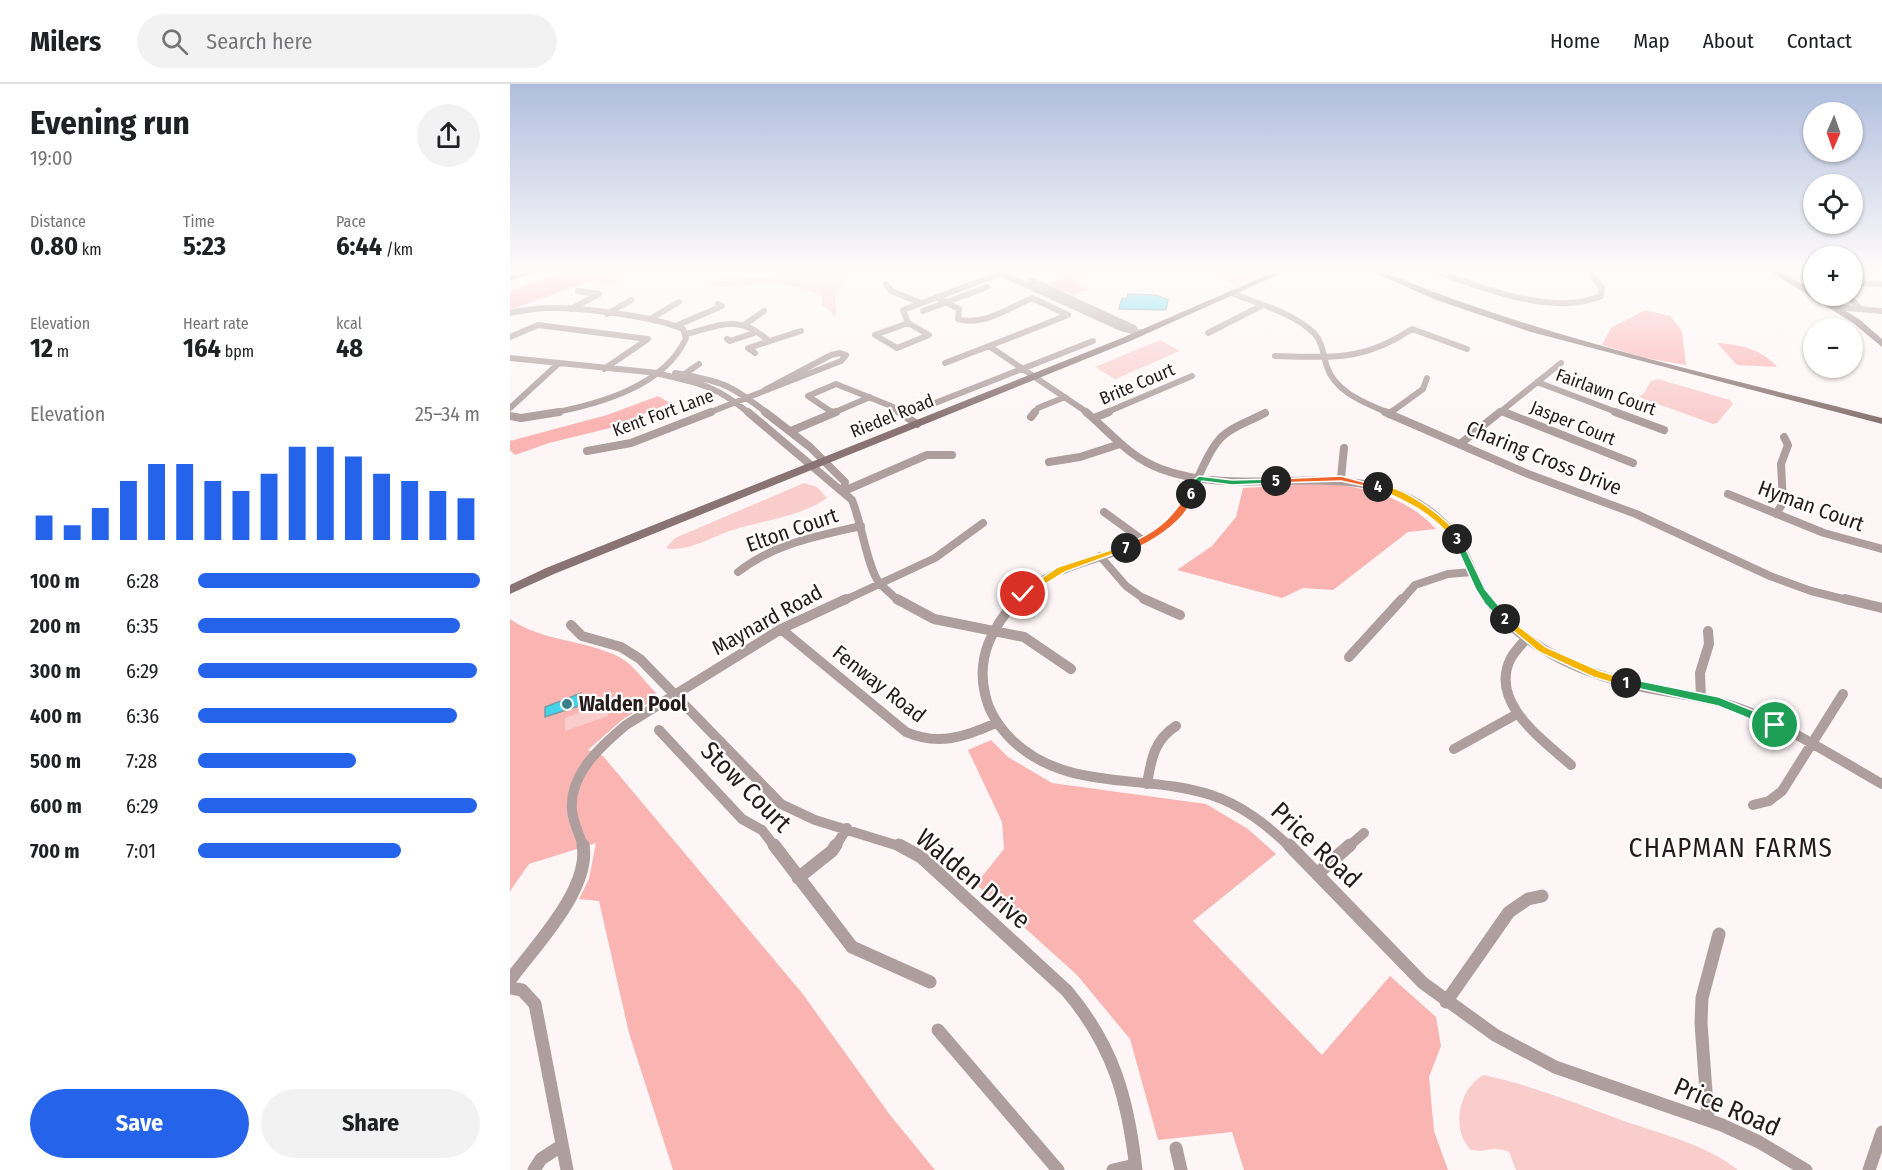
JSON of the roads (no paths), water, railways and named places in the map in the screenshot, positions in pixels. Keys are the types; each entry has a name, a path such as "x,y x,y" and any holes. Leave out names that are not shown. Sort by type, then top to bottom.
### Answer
{"street":[{"path":"657,321 678,326 686,334"},
{"path":"678,326 690,321"},
{"path":"744,325 750,321"},
{"path":"958,321 975,321"},
{"path":"945,363 1054,321"},
{"path":"1105,321 1141,333"},
{"path":"1120,321 1141,333"},
{"name":"Riedel Road","path":"510,590 1169,321"},
{"path":"1208,333 1232,321"},
{"name":"Charing Cross Drive","path":"1291,321 1308,329 1318,339 1330,375 1340,387 1355,398 1527,474 1636,514 1770,576 1811,591 1882,608"},
{"path":"1506,321 1882,421"},
{"path":"1854,321 1880,340"},
{"path":"908,323 929,335 897,348 875,335 908,323"},
{"path":"510,337 538,325 648,339 604,369"},
{"path":"686,334 729,325 744,325 769,341"},
{"path":"1275,356 1356,355 1374,350 1412,329 1467,349"},
{"path":"755,353 748,348 801,331"},
{"path":"727,339 730,341 757,332"},
{"path":"510,416 539,417 615,394 647,380 681,348 686,334"},
{"path":"930,405 1093,340"},
{"path":"989,346 1094,418 1120,444 1145,461 1174,473 1199,479 1245,482 1341,478 1392,492 1432,513 1455,535 1488,602 1527,639 1565,661 1597,674 1740,708 1882,784"},
{"path":"840,353 846,355 841,361 765,390 831,355 840,353"},
{"path":"510,358 604,369 686,373 716,380 748,397 791,431 845,482 844,491"},
{"path":"510,408 559,363"},
{"path":"1460,444 1562,363"},
{"path":"686,373 699,364"},
{"path":"655,373 719,390 813,466 834,486 844,491 852,500 870,562 879,582 901,603 934,619 1024,637 1071,669"},
{"name":"Brite Court","path":"1094,418 1191,376"},
{"path":"1389,414 1423,389 1427,378"},
{"name":"Fairlawn Court","path":"1538,382 1664,430"},
{"path":"833,413 808,396 836,384 901,412 917,424"},
{"name":"Kent Fort Lane","path":"587,451 620,446 765,390"},
{"path":"1030,417 1038,408 1065,397"},
{"path":"791,431 870,398"},
{"name":"Jasper Court","path":"1502,411 1633,463"},
{"name":"Price Road","path":"1265,414 1221,438 1181,512 1166,526 1144,541 1062,570 1042,580 1008,608 993,629 983,660 984,692 996,723 1013,743 1055,769 1110,781 1200,792 1226,801 1250,814 1274,832 1420,980 1446,1002 1509,1044 1552,1065 1708,1119 1754,1139 1806,1170"},
{"path":"1776,514 1783,497 1781,464 1788,445 1784,437"},
{"path":"1049,462 1080,457 1120,444"},
{"path":"1341,478 1344,448"},
{"path":"844,491 927,455 952,455"},
{"name":"Hyman Court","path":"1728,494 1843,540 1882,549"},
{"path":"1104,512 1144,541"},
{"name":"Maynard Road","path":"510,980 561,910 579,877 585,847 572,811 576,788 585,768 611,736 782,629 945,552 983,523"},
{"name":"Elton Court","path":"738,572 746,564 762,555 820,536 861,526"},
{"path":"1100,556 1124,587 1146,601 1180,615"},
{"path":"1349,657 1415,585 1436,576 1472,572"},
{"name":"Walden Drive","path":"571,624 582,636 630,652 675,694 781,804 809,818 893,842 921,857 1083,1009 1109,1052 1119,1076 1131,1127 1135,1167"},
{"name":"Fenway Road","path":"782,629 915,737 933,741 956,740 996,723"},
{"path":"1701,697 1700,673 1709,644 1708,631"},
{"path":"1527,639 1509,659 1505,678 1507,690 1517,714 1571,765"},
{"path":"1753,805 1765,804 1776,798 1843,694"},
{"path":"1454,749 1517,714"},
{"path":"1147,784 1153,749 1158,740 1176,726"},
{"name":"Stow Court","path":"659,730 742,819 762,830 852,947 930,982"},
{"path":"798,878 832,851 847,828"},
{"path":"1317,874 1364,833"},
{"path":"1446,1002 1509,912 1528,899 1542,896"},
{"path":"1708,1119 1701,1023 1702,998 1719,934"},
{"path":"510,988 529,994 535,1004 567,1170"},
{"path":"938,1030 1058,1170"},
{"path":"1869,1170 1882,1132"},
{"path":"534,1170 540,1159 561,1146"},
{"path":"1176,1148 1180,1170"},
{"path":"1113,1170 1135,1167"}],"place":[{"name":"Walden Pool","path":"567,704"}],"district":[{"name":"CHAPMAN FARMS","path":"1731,848"}]}
